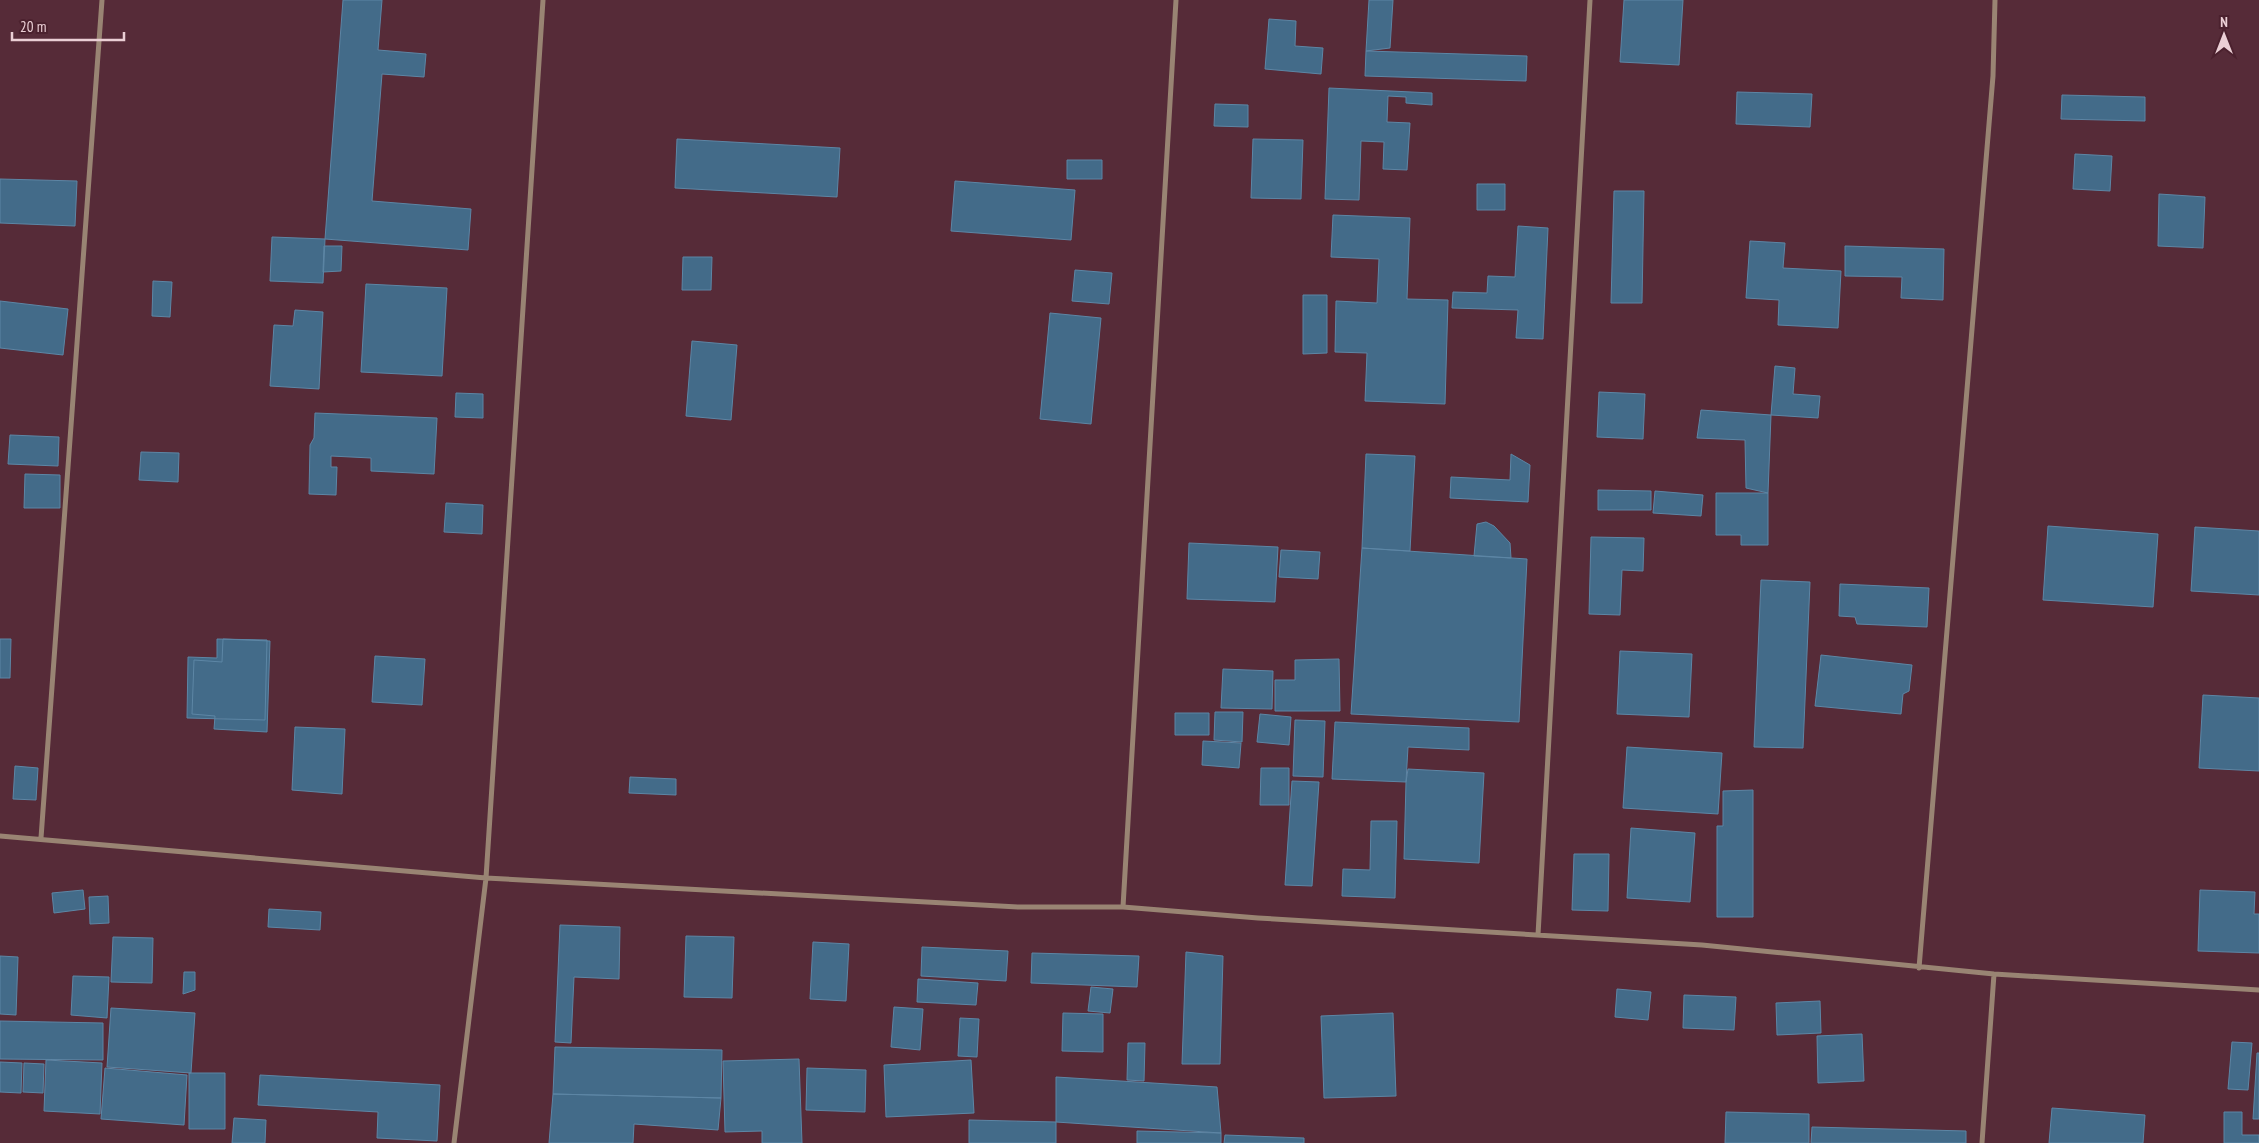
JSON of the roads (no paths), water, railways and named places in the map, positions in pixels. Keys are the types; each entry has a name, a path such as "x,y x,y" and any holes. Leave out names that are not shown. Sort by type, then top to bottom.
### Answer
{"street":[{"path":"41,838 102,0"},
{"path":"454,1143 486,878 543,0"},
{"path":"1123,907 1176,0"},
{"path":"1538,935 1590,0"},
{"path":"1920,968 1992,86 1995,0"},
{"path":"0,836 41,838 486,878 1018,907 1123,907 1277,919 1702,945 1994,974 2259,990"},
{"path":"1982,1143 1994,974"}]}
